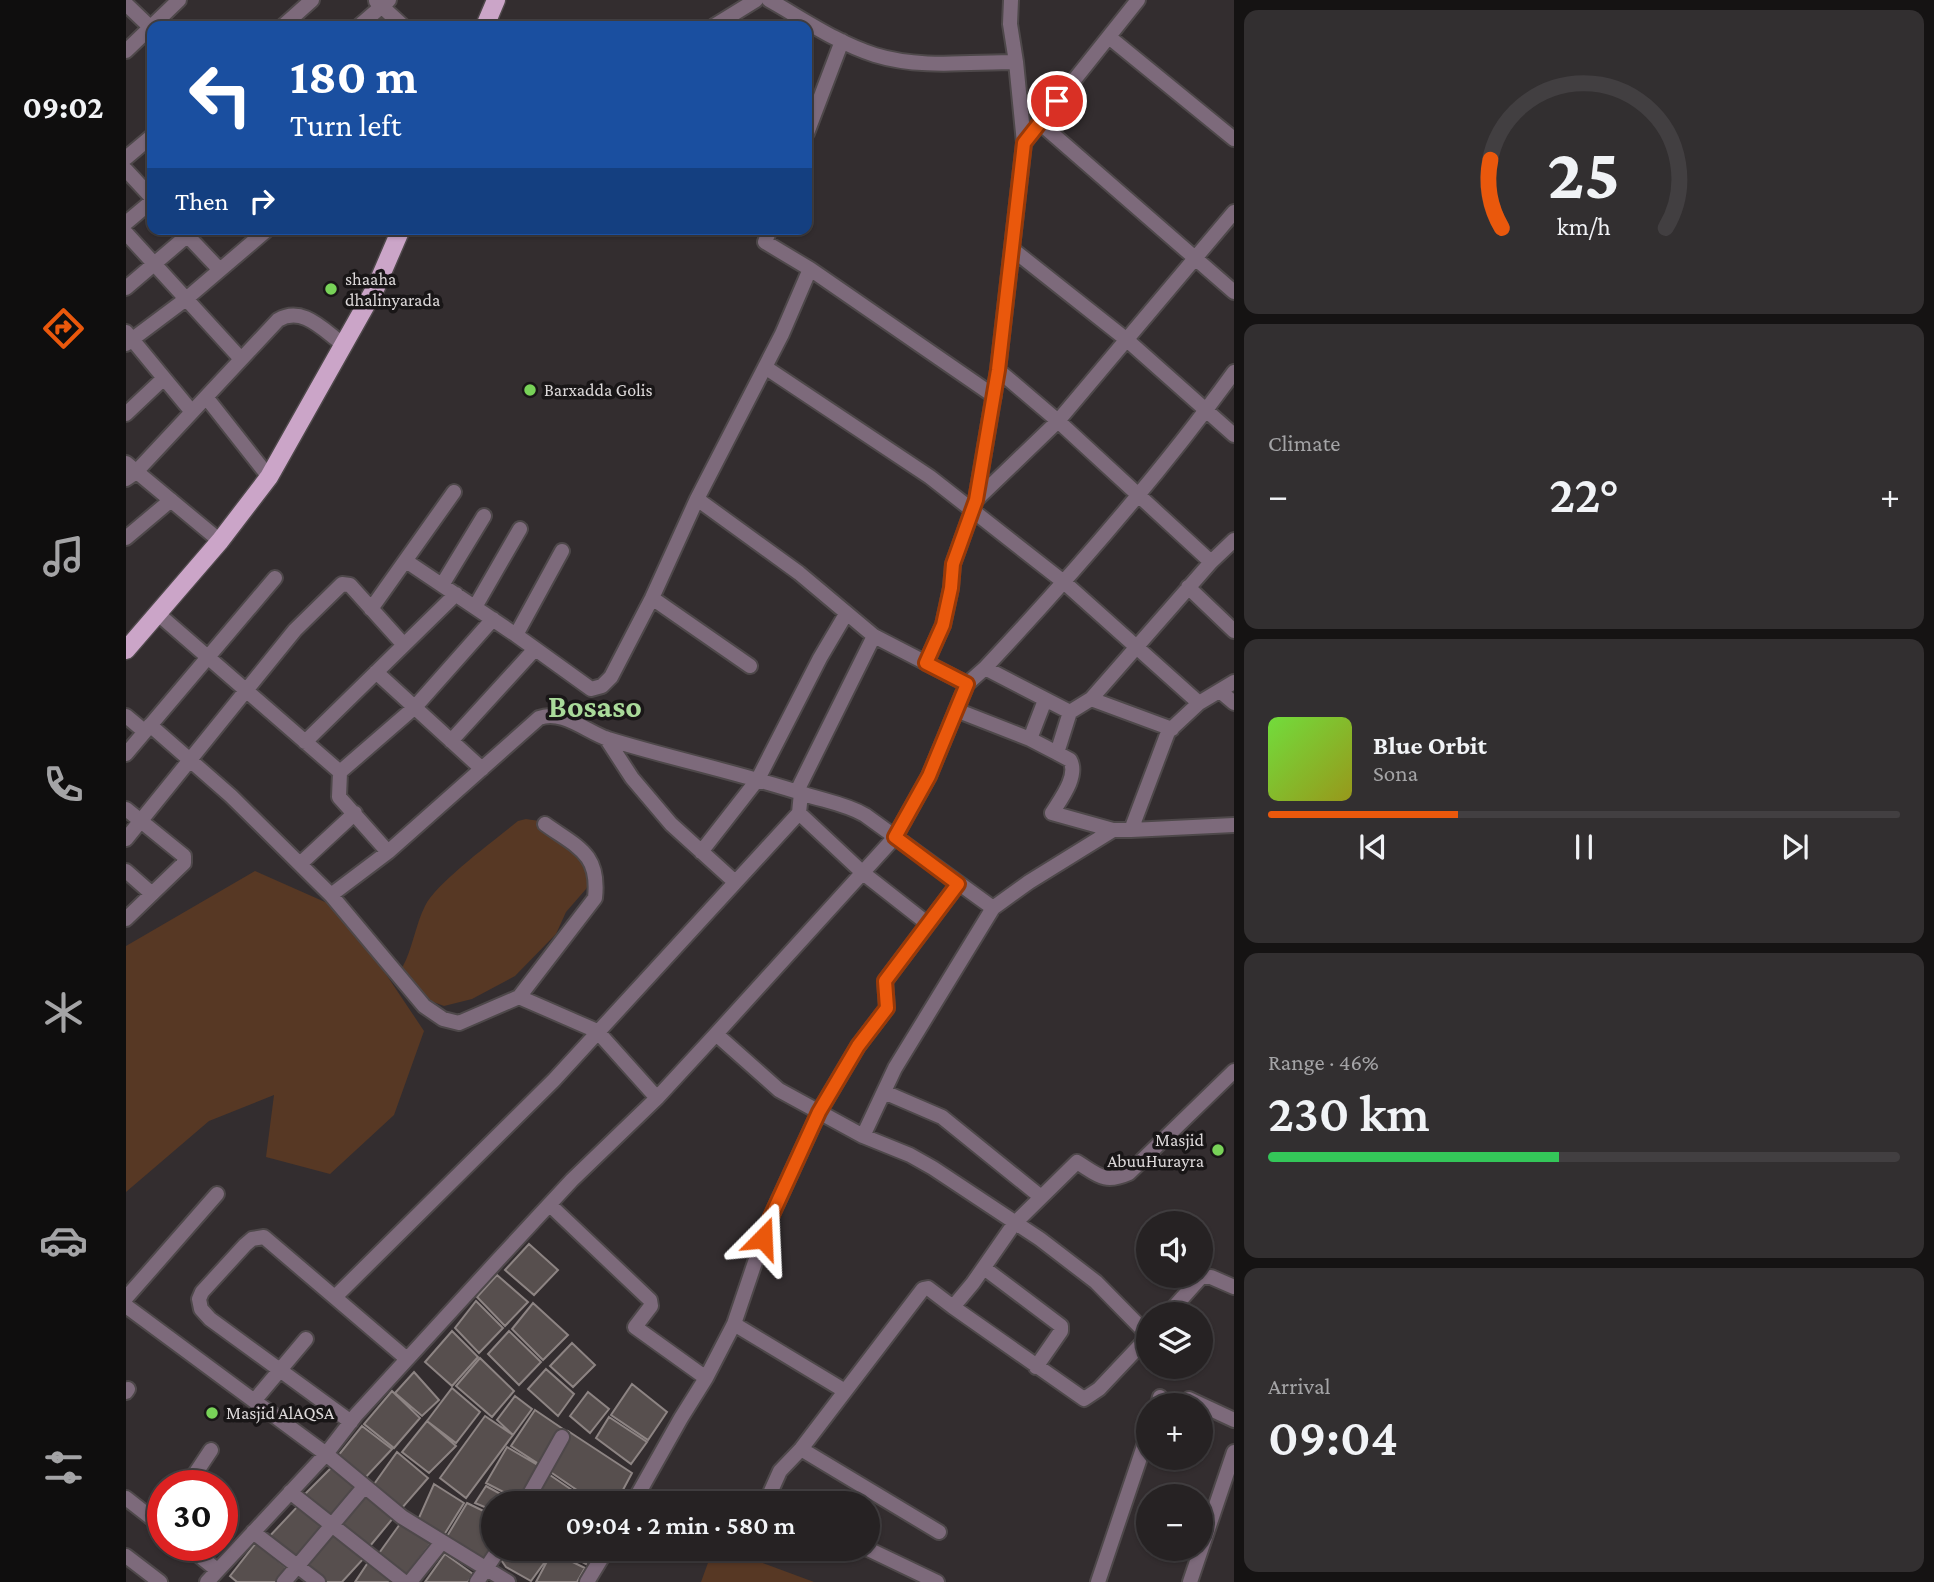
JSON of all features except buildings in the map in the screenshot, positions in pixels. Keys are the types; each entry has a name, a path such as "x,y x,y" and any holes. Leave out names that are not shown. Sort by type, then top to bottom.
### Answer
{"main road":[{"path":"487,21 496,0"},
{"path":"126,650 220,541 269,477 376,287 398,235"}],"street":[{"path":"156,21 179,0"},
{"path":"289,21 312,0"},
{"path":"721,21 756,0"},
{"path":"769,0 806,21"},
{"path":"926,663 943,625 953,564 974,506 998,370 1024,143 1010,24 1011,0"},
{"path":"1024,143 1138,0"},
{"path":"364,21 382,2 399,21"},
{"path":"129,6 147,24"},
{"path":"812,24 875,55 904,61 1016,62"},
{"path":"128,46 147,30"},
{"path":"1109,37 1234,139"},
{"path":"812,120 842,41"},
{"path":"1040,123 1234,292"},
{"path":"126,158 147,140"},
{"path":"126,170 147,193"},
{"path":"126,223 147,204"},
{"path":"974,506 1058,421 1234,212"},
{"path":"126,233 241,359"},
{"path":"126,288 184,235"},
{"path":"191,235 219,269"},
{"path":"192,412 128,338 186,299 261,235"},
{"path":"768,235 765,242 810,269 994,396"},
{"path":"1012,249 1127,340 1234,435"},
{"path":"406,561 591,689 602,686 611,677 652,598 696,499 782,334 810,269"},
{"path":"220,541 171,500 129,472 192,412 278,320 288,314 302,315 344,345"},
{"path":"765,367 974,506 1199,703"},
{"path":"998,370 1058,421 1211,562"},
{"path":"207,1582 326,1454 407,1359 550,1205 657,1098 895,837 929,776 967,684 1065,583 1205,412 1234,372"},
{"path":"126,414 164,378"},
{"path":"206,397 269,477"},
{"path":"371,610 454,492"},
{"path":"696,499 799,573 874,636 967,684"},
{"path":"126,537 171,500"},
{"path":"442,585 484,516"},
{"path":"475,607 520,529"},
{"path":"1057,753 1070,712 1091,699 1188,587 1234,540"},
{"path":"516,635 562,551"},
{"path":"126,754 275,578"},
{"path":"126,839 295,630 342,584 350,585 404,645"},
{"path":"1188,587 1234,631"},
{"path":"305,742 456,594"},
{"path":"652,598 750,666"},
{"path":"157,613 340,772"},
{"path":"701,852 758,779 846,614"},
{"path":"388,852 339,797 340,772 415,707 493,619"},
{"path":"335,1297 504,1130 799,813 799,792 874,636"},
{"path":"452,741 535,649"},
{"path":"985,668 1070,712"},
{"path":"376,672 482,769"},
{"path":"1131,830 1168,732 1199,703 1234,682"},
{"path":"1221,692 1234,703"},
{"path":"1091,699 1172,729"},
{"path":"1030,739 1045,700"},
{"path":"956,709 1030,739 1070,760 1073,765 1070,781 1052,813 1113,830 1234,825"},
{"path":"331,895 388,852 539,718 548,714 606,738 758,779 861,813 993,908"},
{"path":"126,716 147,728 231,796 331,895 411,993 443,1019 459,1023 519,998 595,898 597,880 589,857 545,824"},
{"path":"606,738 632,778 671,824 735,882"},
{"path":"126,808 184,856 184,863 126,919"},
{"path":"300,864 355,813"},
{"path":"799,813 863,873 928,924"},
{"path":"863,1136 922,1021 993,908 1029,882 1113,830"},
{"path":"126,871 151,893"},
{"path":"640,1491 706,1378 734,1324 769,1221 819,1112 858,1046 887,1008 885,981 958,884"},
{"path":"519,998 597,1031 657,1098"},
{"path":"716,1034 779,1090 863,1136 910,1155 933,1168 1040,1239 1096,1282 1136,1324"},
{"path":"953,1307 1014,1224 1077,1162 1106,1179 1129,1173 1234,1071"},
{"path":"884,1092 942,1117 1041,1197"},
{"path":"126,1298 217,1194"},
{"path":"550,1205 650,1300 652,1306 635,1327 706,1378"},
{"path":"351,1422 210,1320 201,1309 198,1299 202,1292 245,1245 252,1239 264,1237 407,1359"},
{"path":"984,1268 1062,1326 1036,1367"},
{"path":"1179,1302 1201,1277 1211,1277 1234,1287"},
{"path":"771,1491 775,1479 923,1289 928,1288 935,1292 1084,1399 1098,1389 1136,1349"},
{"path":"126,1306 326,1454 402,1517 508,1582"},
{"path":"734,1324 845,1391"},
{"path":"254,1401 306,1339"},
{"path":"1213,1410 1234,1420"},
{"path":"532,1491 562,1437"},
{"path":"801,1449 939,1532"},
{"path":"198,1470 211,1450"},
{"path":"1189,1582 1234,1452"},
{"path":"1098,1582 1136,1470"},
{"path":"284,1582 364,1487"},
{"path":"290,1492 404,1582"},
{"path":"126,1498 147,1513"},
{"path":"253,1532 318,1582"},
{"path":"410,1582 442,1542"},
{"path":"880,1555 937,1582"},
{"path":"126,1556 160,1582"},
{"path":"206,1561 217,1570"},
{"path":"477,1582 491,1561"},
{"path":"587,1582 600,1561"}],"shaded area":[{"path":"526,819 555,824 577,839 594,874 586,889 566,912 556,934 515,976 472,999 444,1006 428,1000 402,968 425,906 441,885 467,862 518,821"},
{"path":"255,871 343,910 424,1031 394,1115 330,1174 266,1157 274,1095 209,1121 126,1192 126,946"},
{"path":"709,1561 757,1561 814,1582 701,1582"}],"place":[{"name":"shaaha dhalinyarada","path":"331,289"},
{"name":"Barxadda Golis","path":"530,390"},
{"name":"Masjid AbuuHurayra","path":"1218,1150"},
{"name":"Masjid AlAQSA","path":"212,1413"}],"district":[{"name":"Bosaso","path":"595,706"}],"route":[{"path":"763,1238 819,1112 858,1046 887,1008 885,981 958,884 895,837 929,776 967,684 926,663 943,625 953,564 976,500 998,370 1024,143 1057,101"}]}
